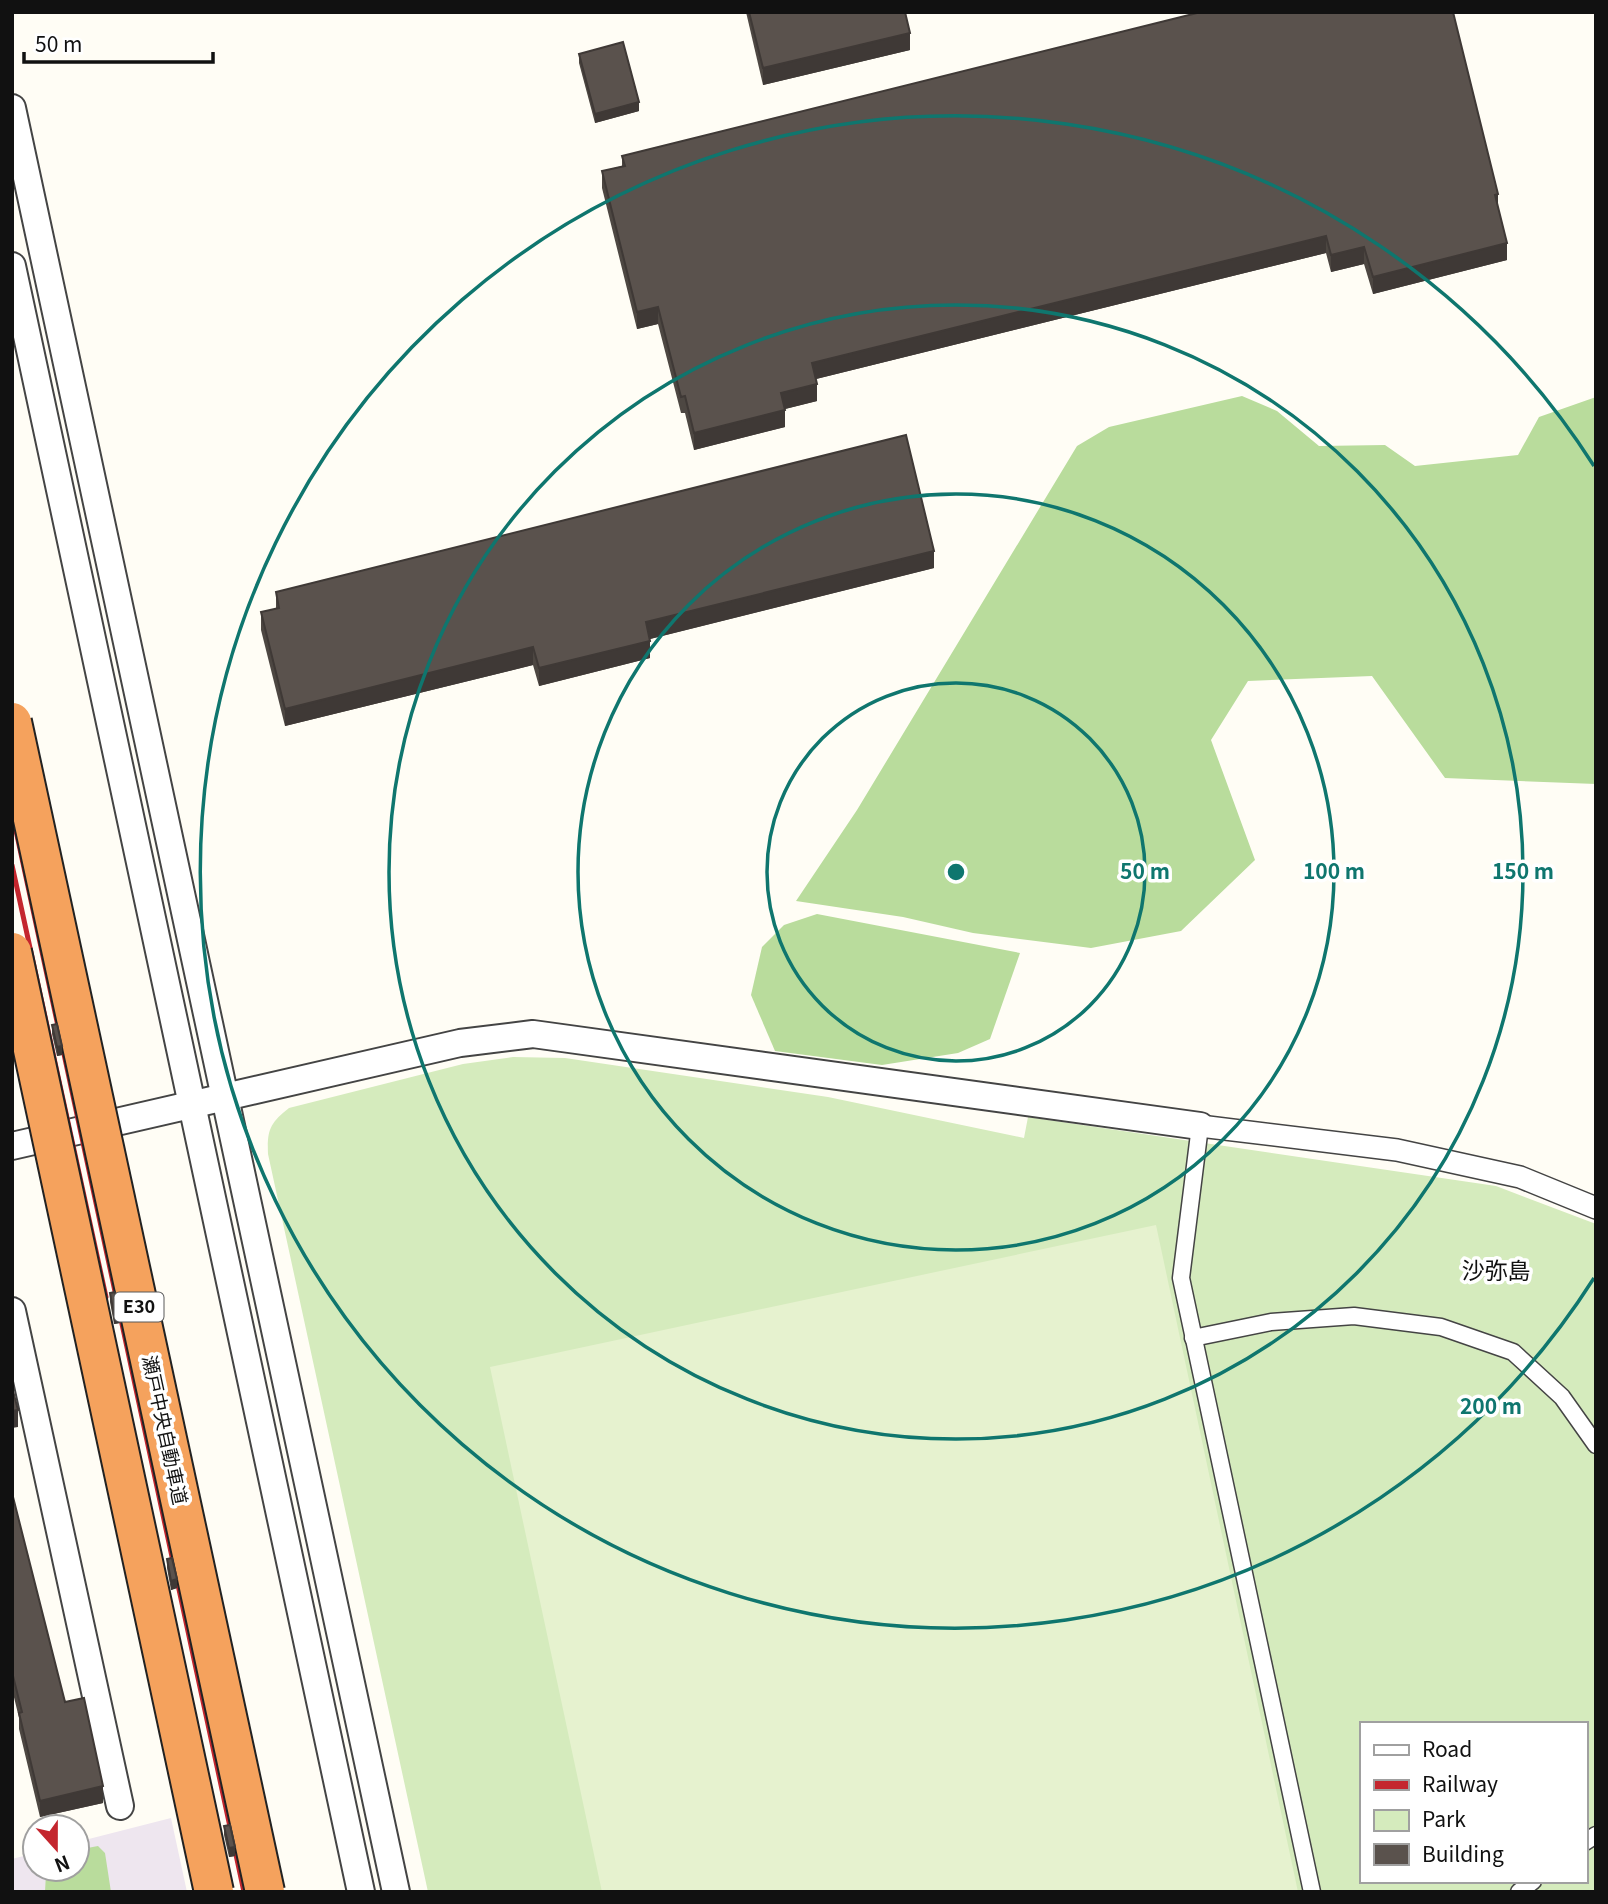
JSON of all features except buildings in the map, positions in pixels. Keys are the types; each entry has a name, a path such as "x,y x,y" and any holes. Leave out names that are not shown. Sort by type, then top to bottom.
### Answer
{"highway":[{"name":"瀬戸中央自動車道","path":"12,722 265,1892"},
{"name":"E30","path":"12,952 214,1892"}],"street":[{"path":"12,108 396,1892"},
{"path":"12,266 361,1892"},
{"path":"12,1146 460,1042 533,1034 1200,1126 1397,1150 1520,1177 1596,1208"},
{"path":"1200,1126 1181,1278 1312,1892"},
{"path":"12,1311 120,1806"},
{"path":"1193,1338 1271,1322 1354,1316 1441,1327 1513,1352 1562,1397 1596,1445"}],"shaded area":[{"path":"171,1818 187,1892 12,1892 12,1859 21,1857 21,1883 91,1883 91,1838"}],"green space":[{"path":"1242,396 1277,411 1319,446 1385,445 1415,466 1518,455 1539,417 1596,397 1596,784 1445,778 1372,676 1248,681 1211,740 1255,860 1181,931 1091,948 973,933 903,917 796,901 857,810 1077,446 1109,427"},
{"path":"817,914 1020,953 990,1039 958,1053 882,1065 775,1051 751,995 762,947 784,925"},
{"path":"513,1057 565,1058 828,1097 1024,1138 1028,1117 1496,1186 1596,1224 1596,1892 428,1892 268,1154 271,1128 289,1108 463,1064"},
{"path":"1156,1225 1298,1892 602,1892 490,1367"},
{"path":"98,1846 105,1853 111,1892 45,1892 45,1883 91,1883 91,1847"}],"railway":[{"path":"12,812 244,1892"},
{"path":"12,865 106,1297"}],"district":[{"name":"沙弥島","path":"1496,1271"}]}
